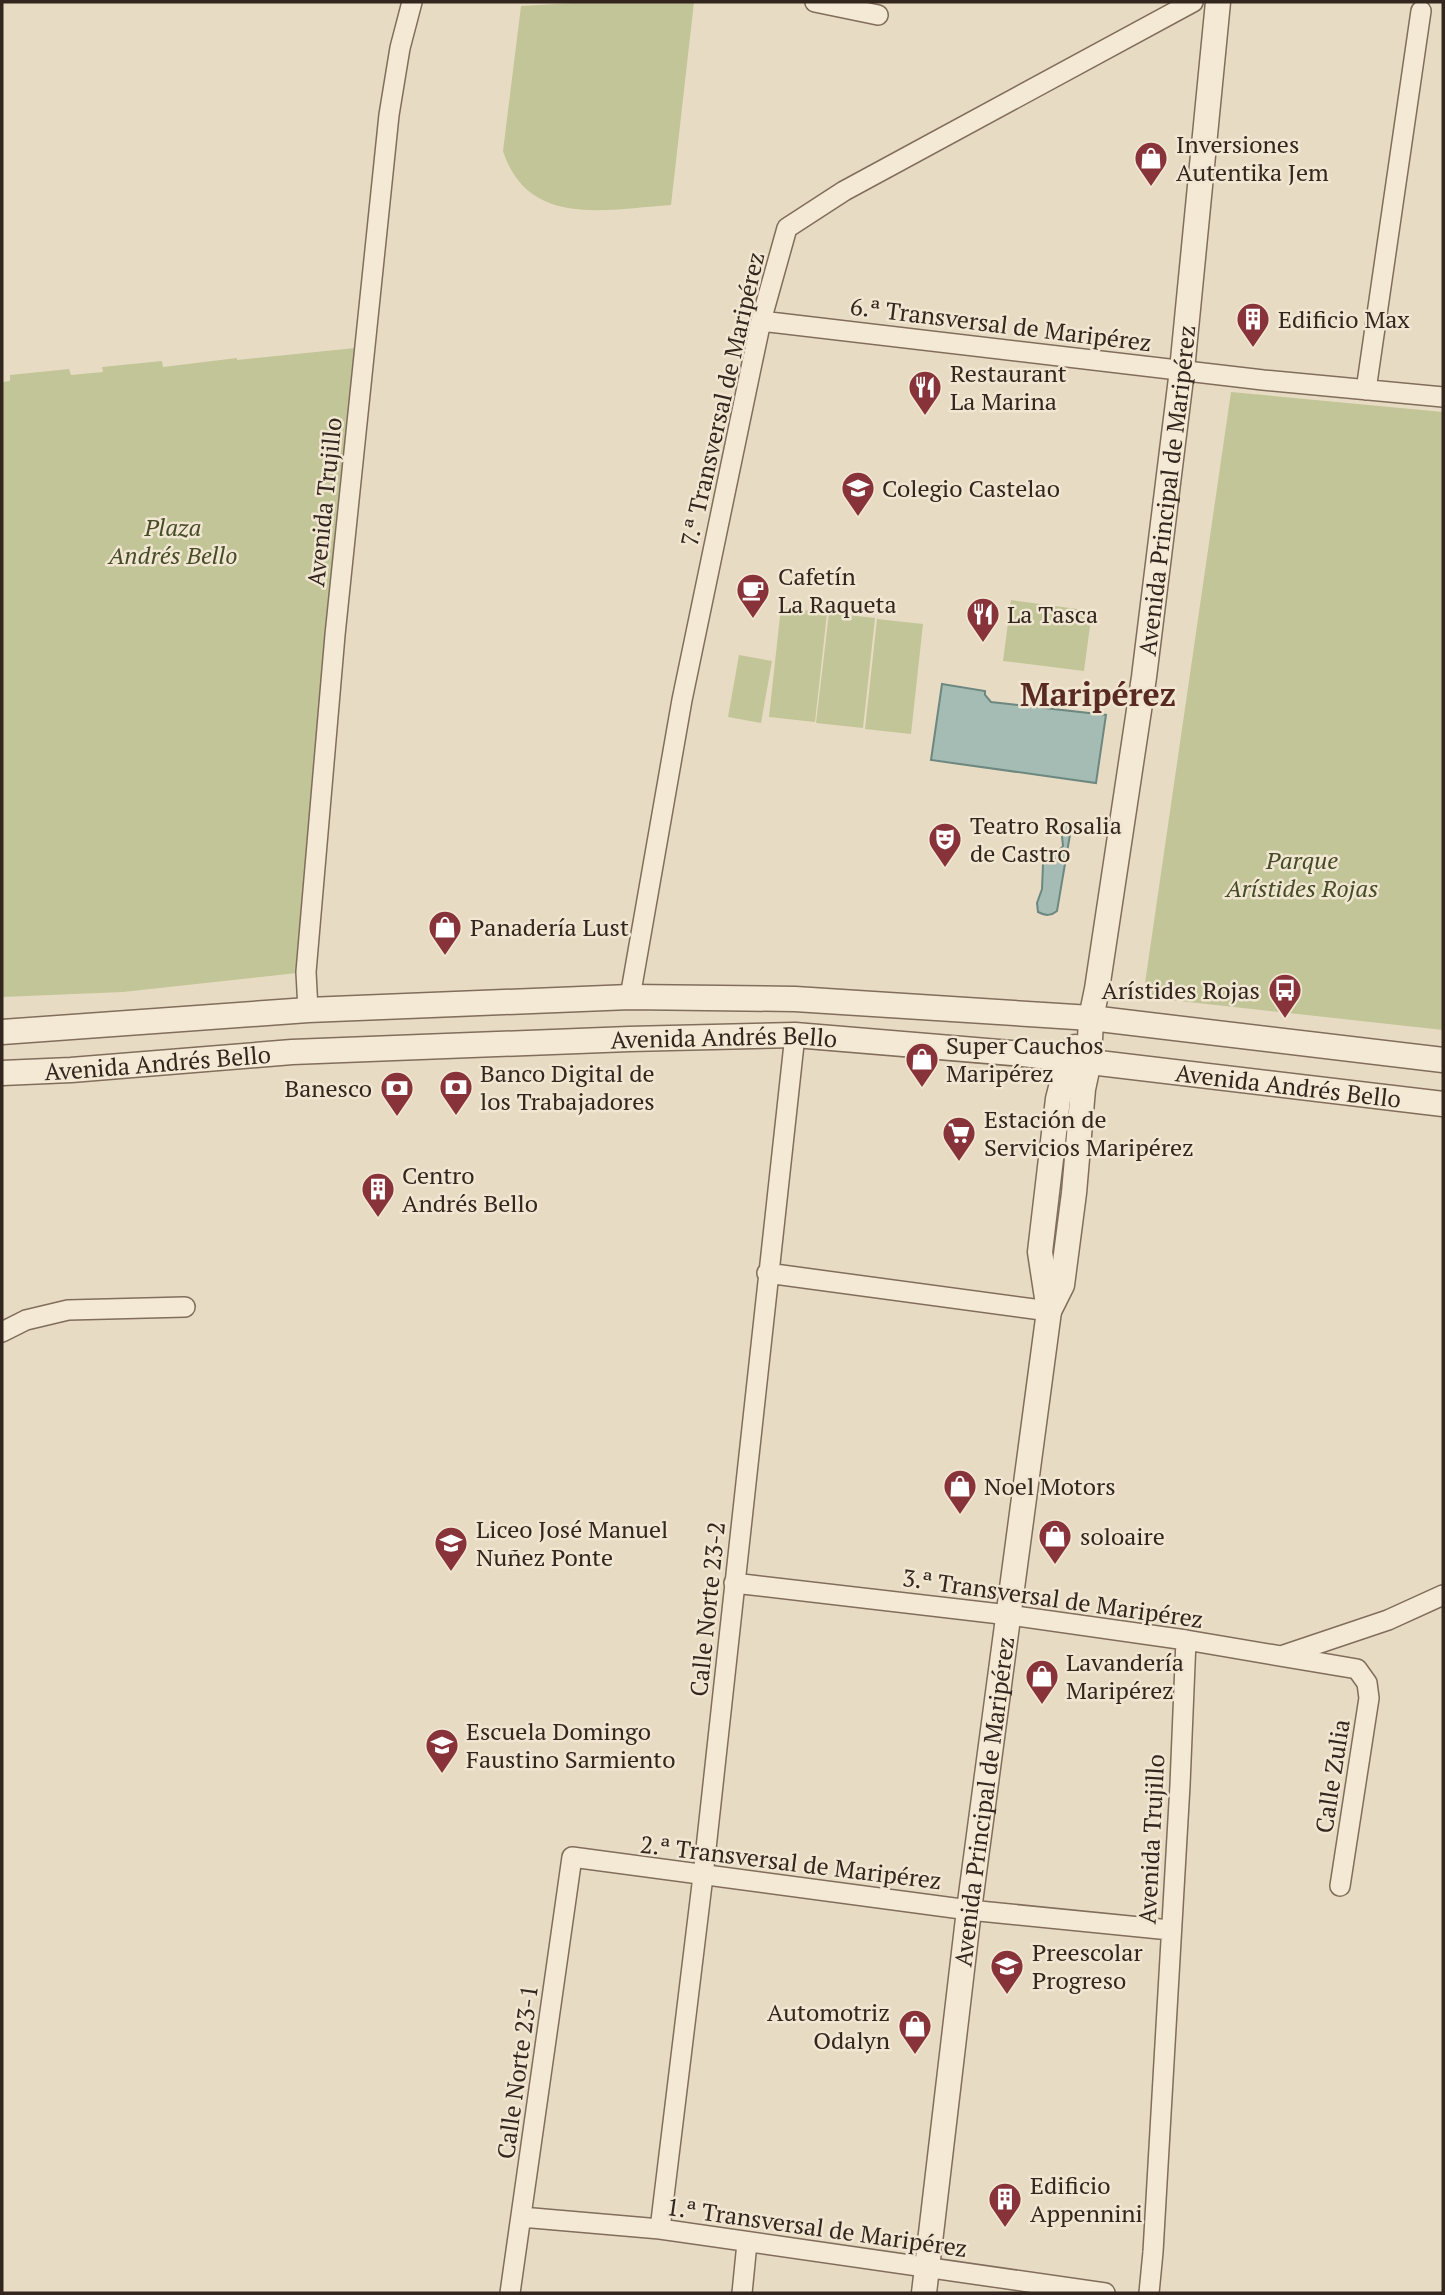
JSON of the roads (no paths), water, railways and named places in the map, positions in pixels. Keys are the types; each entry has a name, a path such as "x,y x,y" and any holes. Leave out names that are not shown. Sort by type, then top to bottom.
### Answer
{"street":[{"name":"Avenida Trujillo","path":"308,1010 306,972 338,607 389,115 411,2"},
{"path":"815,2 878,15"},
{"name":"7.ª Transversal de Maripérez","path":"630,997 682,700 761,321 787,228 844,191 1193,2"},
{"name":"Avenida Principal de Maripérez","path":"924,2293 969,1910 1049,1311 1040,1252 1058,1099 1078,1060 1097,989 1142,690 1182,370 1218,2"},
{"path":"1366,390 1421,11"},
{"name":"6.ª Transversal de Maripérez","path":"761,321 1443,397"},
{"name":"Avenida Andrés Bello","path":"2,1031 308,1010 630,997 795,999 1091,1018 1443,1060"},
{"name":"Avenida Andrés Bello","path":"2,1073 292,1052 629,1038 795,1035 1078,1060 1443,1104"},
{"name":"Calle Norte 23-2","path":"660,2229 703,1876 795,1035"},
{"path":"768,1273 1049,1311"},
{"path":"2,1332 26,1320 68,1310 185,1307"},
{"name":"3.ª Transversal de Maripérez","path":"734,1583 1009,1615 1186,1640 1357,1670 1362,1674"},
{"path":"1280,1656 1388,1620 1443,1595"},
{"name":"Avenida Trujillo","path":"1149,2293 1180,1785 1186,1640"},
{"name":"Calle Zulia","path":"1340,1886 1368,1698 1367,1683 1362,1674"},
{"name":"2.ª Transversal de Maripérez","path":"572,1857 969,1910 1170,1930"},
{"name":"Calle Norte 23-1","path":"510,2293 572,1857"},
{"name":"1.ª Transversal de Maripérez","path":"521,2217 660,2229 1105,2293"},
{"path":"742,2293 747,2243"}],"place":[{"name":"Inversiones Autentika Jem","path":"1151,188"},
{"name":"Edificio Max","path":"1253,349"},
{"name":"Restaurant La Marina","path":"925,417"},
{"name":"Colegio Castelao","path":"858,518"},
{"name":"Cafetín La Raqueta","path":"753,620"},
{"name":"La Tasca","path":"983,644"},
{"name":"Teatro Rosalia de Castro","path":"945,869"},
{"name":"Panadería Lust","path":"445,957"},
{"name":"Arístides Rojas","path":"1285,1020"},
{"name":"Super Cauchos Maripérez","path":"922,1089"},
{"name":"Banco Digital de los Trabajadores","path":"456,1117"},
{"name":"Banesco","path":"397,1118"},
{"name":"Estación de Servicios Maripérez","path":"959,1163"},
{"name":"Centro Andrés Bello","path":"378,1219"},
{"name":"Noel Motors","path":"960,1516"},
{"name":"soloaire","path":"1055,1566"},
{"name":"Liceo José Manuel Nuñez Ponte","path":"451,1573"},
{"name":"Lavandería Maripérez","path":"1042,1706"},
{"name":"Escuela Domingo Faustino Sarmiento","path":"442,1775"},
{"name":"Preescolar Progreso","path":"1007,1996"},
{"name":"Automotriz Odalyn","path":"915,2056"},
{"name":"Edificio Appennini","path":"1005,2229"}],"district":[{"name":"Maripérez","path":"1098,694"}],"park label":[{"name":"Plaza Andrés Bello","path":"173,541"},
{"name":"Parque Arístides Rojas","path":"1302,874"}]}
